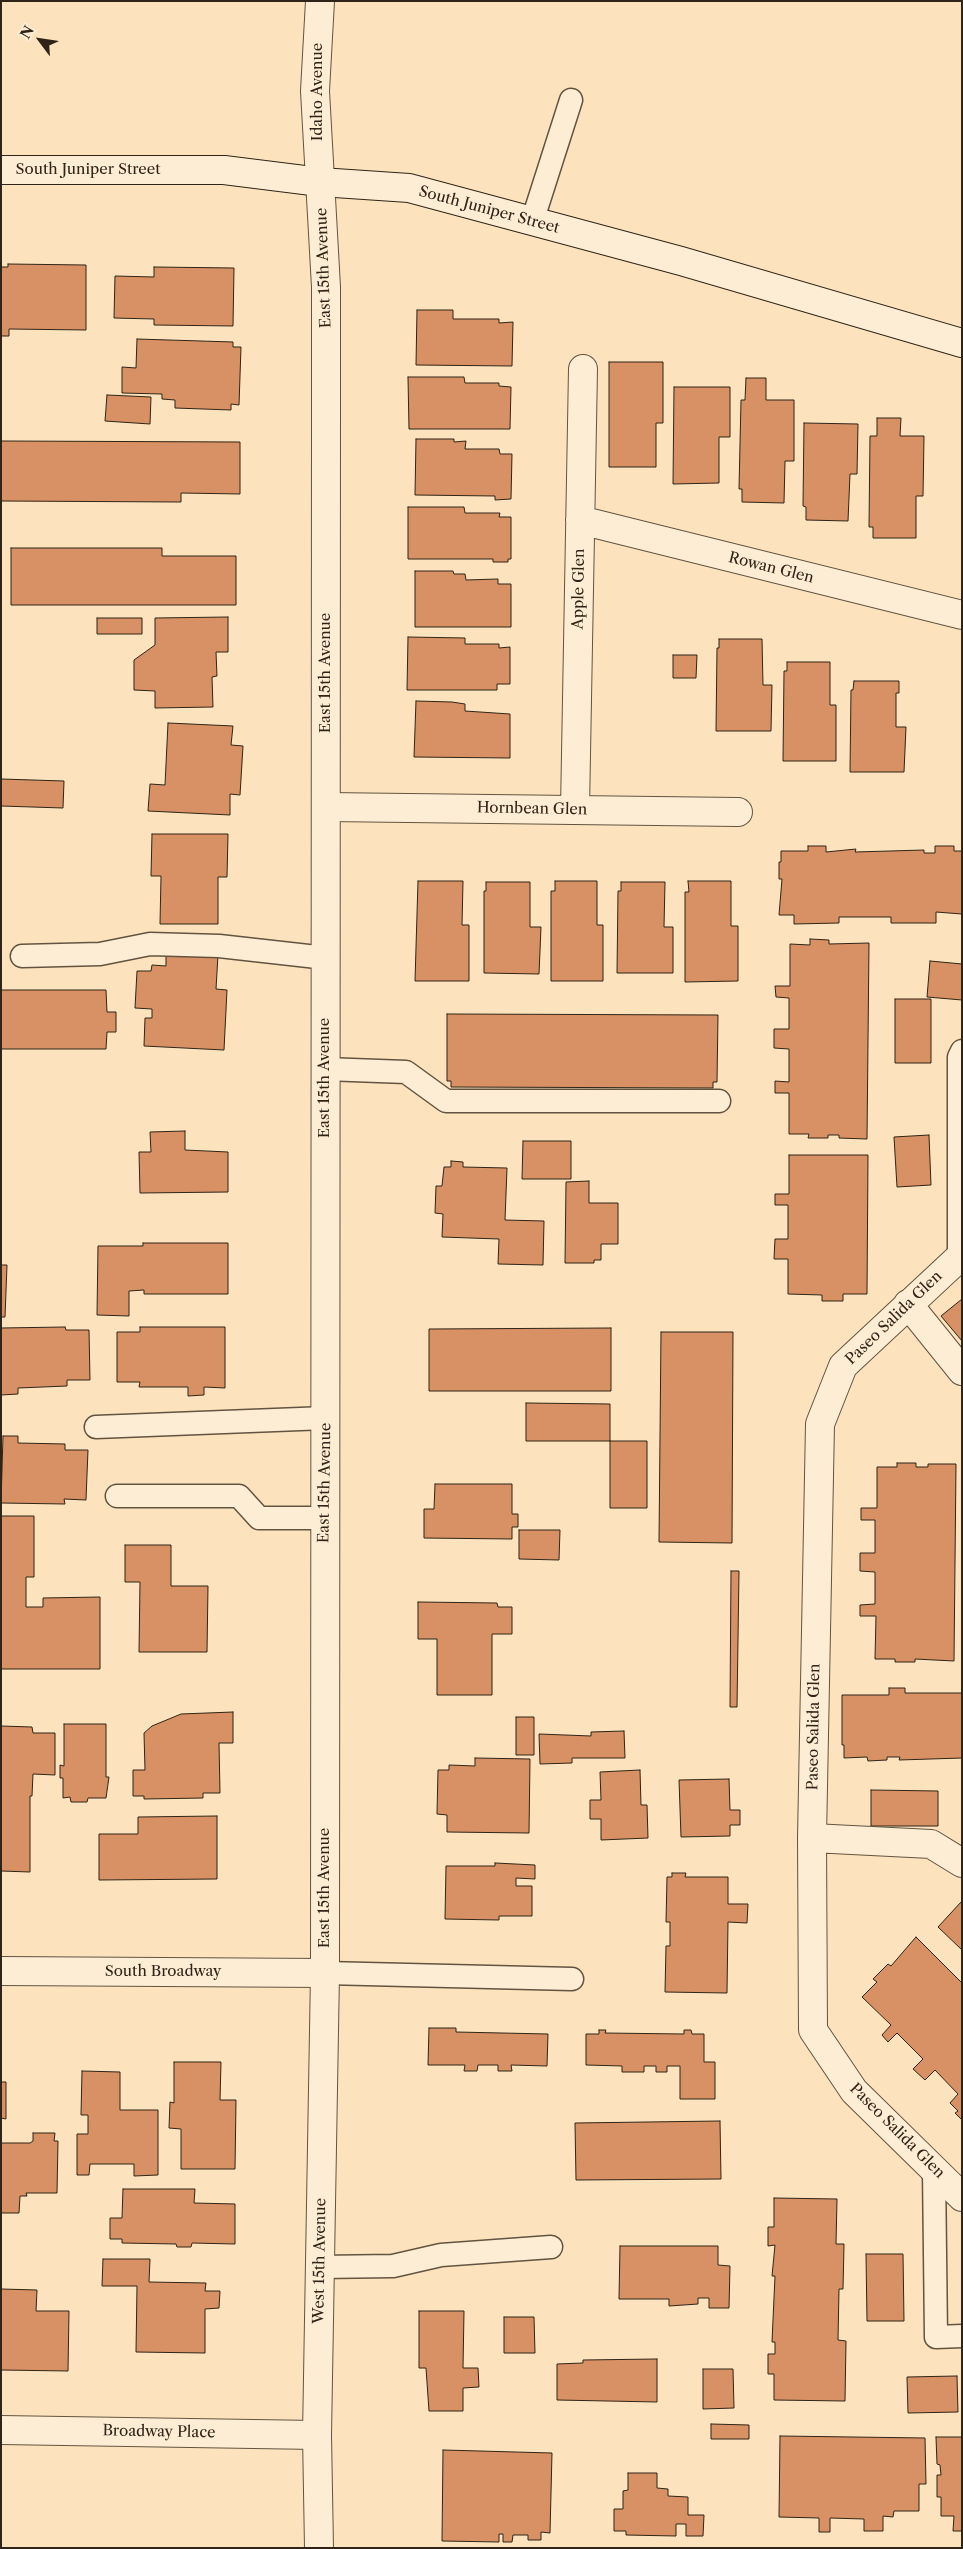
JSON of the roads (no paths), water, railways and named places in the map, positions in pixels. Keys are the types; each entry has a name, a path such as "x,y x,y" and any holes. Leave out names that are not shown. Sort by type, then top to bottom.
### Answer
{"street":[{"name":"Idaho Avenue","path":"320,1 315,91 320,182"},
{"name":"South Juniper Street","path":"1,170 224,170 320,182 409,188 681,261 962,343"},
{"name":"East 15th Avenue","path":"320,182 326,287 325,1973"},
{"name":"Apple Glen","path":"575,809 583,369"},
{"name":"Rowan Glen","path":"580,520 962,615"},
{"name":"Hornbean Glen","path":"326,807 738,812"},
{"name":"Paseo Salida Glen","path":"960,1256 843,1366 820,1424 812,1838 813,2030 854,2091 962,2197"},
{"path":"908,1304 962,1371"},
{"path":"812,1838 931,1844 962,1863"},
{"name":"South Broadway","path":"1,1971 325,1973"},
{"name":"West 15th Avenue","path":"319,2548 317,2435 325,1973"},
{"name":"Broadway Place","path":"1,2430 317,2435"}],"lane":[{"path":"532,222 571,100"},
{"path":"22,956 100,954 150,944 219,946 326,958"},
{"path":"960,1256 959,1058 962,1051"},
{"path":"325,1069 406,1072 446,1101 719,1101"},
{"path":"96,1427 326,1418"},
{"path":"118,1496 239,1496 259,1518 324,1518"},
{"path":"325,1973 572,1979"},
{"path":"934,2170 936,2337 962,2336"},
{"path":"320,2267 393,2266 441,2255 551,2247"}]}
